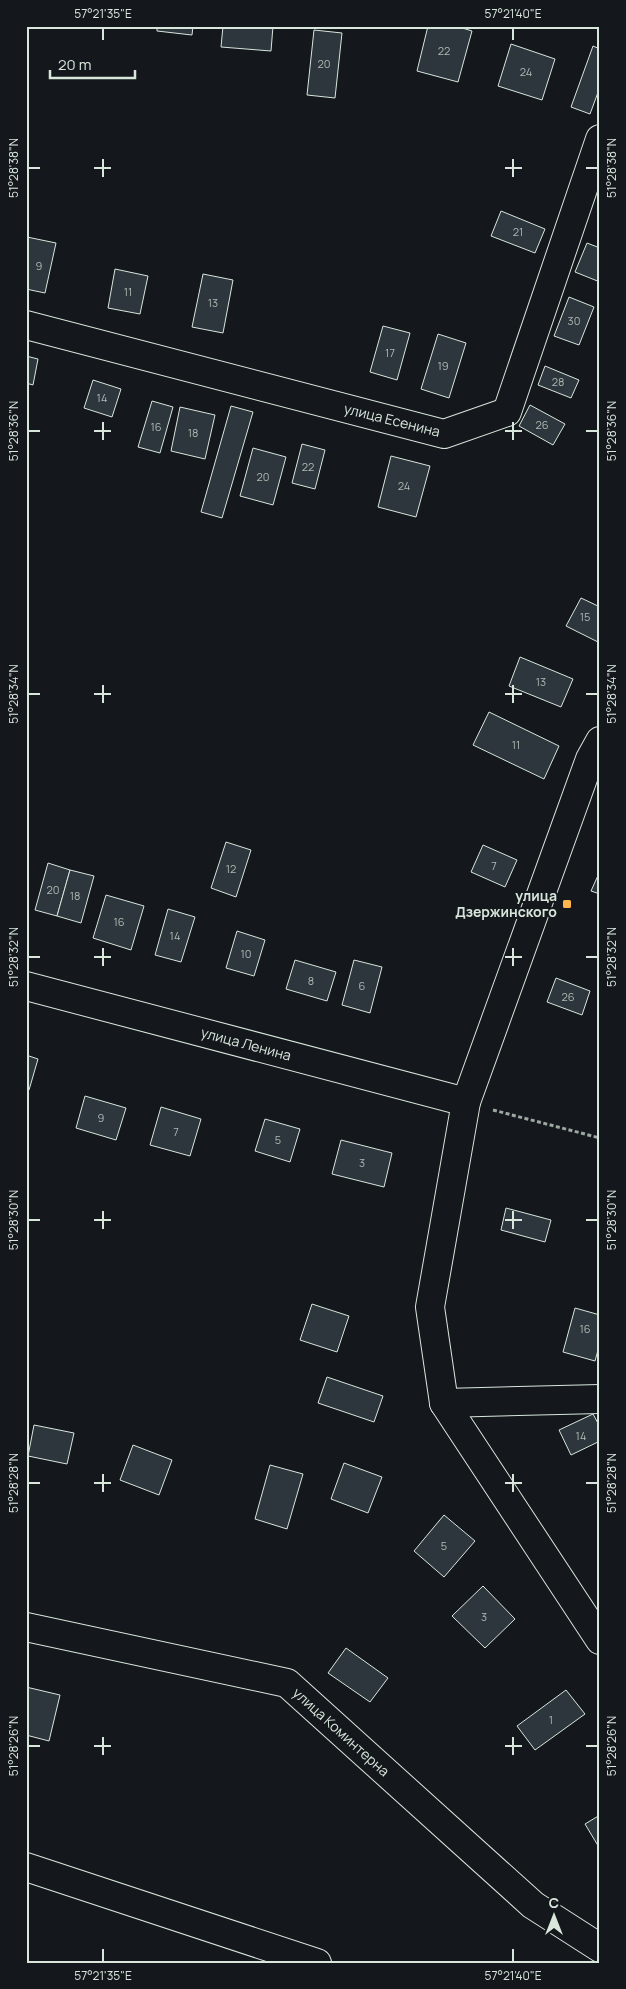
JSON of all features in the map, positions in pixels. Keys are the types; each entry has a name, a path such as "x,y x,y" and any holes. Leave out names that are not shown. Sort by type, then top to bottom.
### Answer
{"street":[{"name":"улица Есенина","path":"26,325 444,434 507,412 600,139"},
{"path":"600,741 590,759 466,1102 430,1307 444,1403 560,1582 600,1640"},
{"name":"улица Ленина","path":"26,986 466,1102"},
{"path":"444,1403 600,1399"},
{"name":"улица Коминтерна","path":"26,1627 287,1683 533,1906 600,1948"},
{"path":"26,1867 317,1963"}],"path":[{"path":"466,1102 600,1138"}],"building":[{"path":"157,26 193,26 192,35 157,31"},
{"path":"223,26 273,26 271,51 221,47"},
{"path":"428,26 456,26 472,31 458,82 417,71"},
{"path":"314,30 342,33 335,98 307,95"},
{"path":"511,44 555,59 542,100 498,86"},
{"path":"593,46 600,49 600,87 590,114 571,107"},
{"path":"501,211 545,229 535,253 491,236"},
{"path":"27,237 56,243 45,293 26,289"},
{"path":"587,243 600,248 600,282 575,272"},
{"path":"115,269 148,276 140,314 108,308"},
{"path":"203,274 233,280 223,333 192,327"},
{"path":"569,297 594,307 579,345 554,336"},
{"path":"383,326 410,333 397,380 370,372"},
{"path":"438,334 466,343 449,398 421,389"},
{"path":"26,356 38,359 33,385 26,383"},
{"path":"545,366 579,380 571,398 538,385"},
{"path":"93,380 121,389 112,417 84,408"},
{"path":"152,401 173,407 160,453 138,447"},
{"path":"530,405 565,424 553,445 519,426"},
{"path":"231,406 253,412 222,518 201,512"},
{"path":"180,407 215,415 205,459 171,451"},
{"path":"302,444 325,450 315,489 292,483"},
{"path":"253,448 286,457 273,505 240,496"},
{"path":"391,456 430,466 416,517 378,507"},
{"path":"581,598 600,607 600,643 566,626"},
{"path":"520,657 573,679 561,707 509,686"},
{"path":"489,712 559,746 544,779 473,745"},
{"path":"226,842 251,850 236,897 211,888"},
{"path":"483,845 517,860 505,887 471,872"},
{"path":"48,863 70,870 57,916 35,910"},
{"path":"70,870 94,876 81,923 57,916"},
{"path":"600,871 600,894 591,891"},
{"path":"106,895 144,906 131,950 93,938"},
{"path":"168,909 195,917 181,962 155,955"},
{"path":"237,931 265,940 254,976 226,968"},
{"path":"295,960 336,972 327,1001 286,989"},
{"path":"354,960 382,967 370,1013 342,1005"},
{"path":"556,978 590,991 582,1015 547,1002"},
{"path":"26,1055 38,1059 29,1090 26,1089"},
{"path":"85,1096 126,1108 116,1140 76,1128"},
{"path":"161,1107 201,1119 190,1156 150,1145"},
{"path":"265,1119 300,1129 290,1162 255,1151"},
{"path":"341,1140 392,1153 384,1187 332,1174"},
{"path":"506,1208 551,1220 545,1242 501,1230"},
{"path":"312,1304 349,1316 337,1352 300,1340"},
{"path":"575,1308 600,1315 600,1343 595,1361 563,1352"},
{"path":"327,1377 383,1396 374,1422 318,1403"},
{"path":"593,1414 600,1427 600,1441 571,1455 559,1430"},
{"path":"34,1425 74,1433 67,1464 28,1456"},
{"path":"133,1445 172,1460 159,1495 120,1480"},
{"path":"344,1463 382,1477 368,1513 331,1499"},
{"path":"270,1465 303,1474 287,1529 255,1519"},
{"path":"444,1515 475,1541 444,1577 414,1551"},
{"path":"483,1586 515,1619 485,1648 452,1616"},
{"path":"346,1648 388,1678 370,1702 328,1673"},
{"path":"26,1687 60,1695 49,1741 26,1735"},
{"path":"566,1690 585,1714 535,1750 517,1726"},
{"path":"600,1815 600,1849 585,1824"}],"place":[{"name":"улица Дзержинского","path":"567,904"}]}
